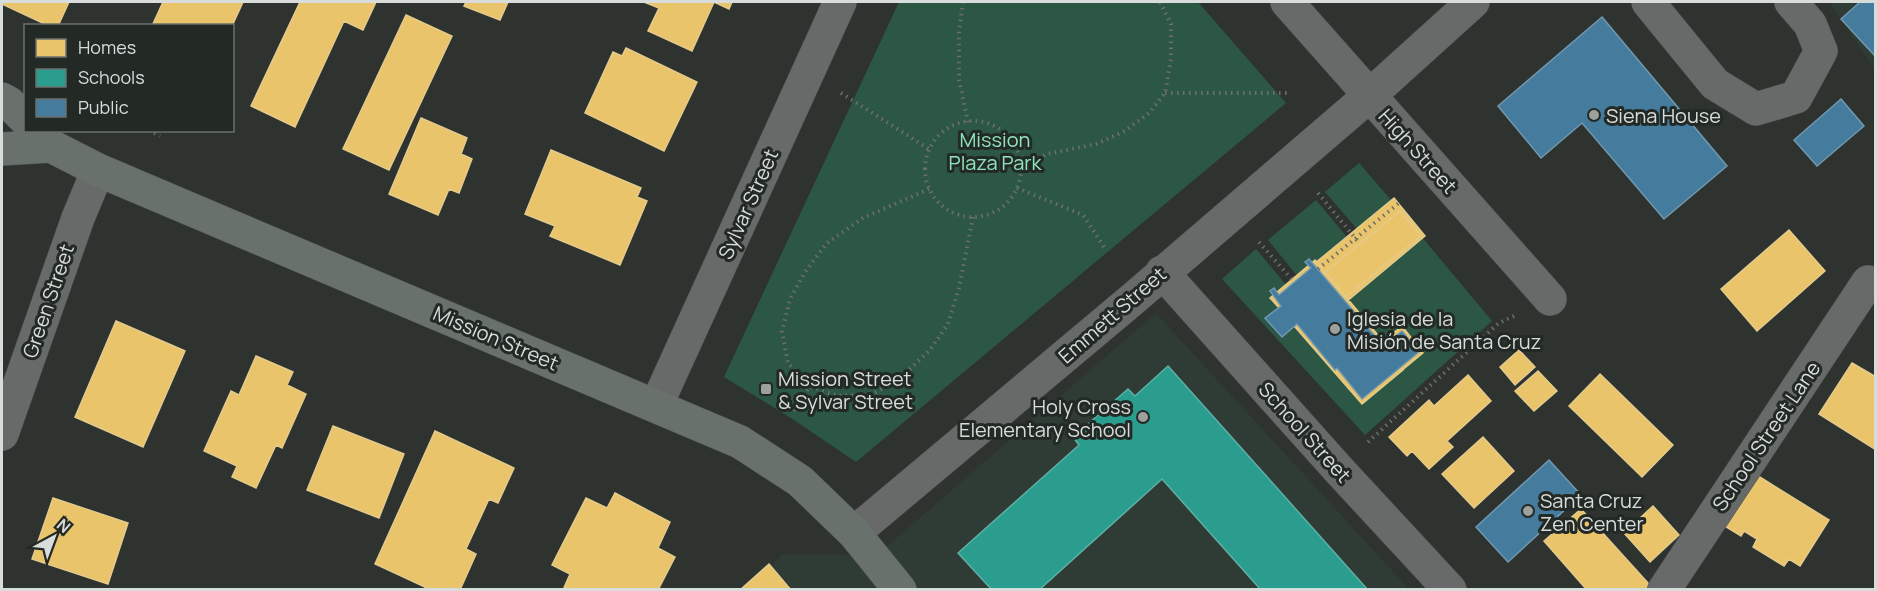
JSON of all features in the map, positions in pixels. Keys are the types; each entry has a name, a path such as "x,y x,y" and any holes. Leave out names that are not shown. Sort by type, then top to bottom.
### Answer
{"main road":[{"path":"2,99 24,118"},
{"name":"Mission Street","path":"2,149 43,138 98,170 740,442 800,481 854,533 900,590"}],"street":[{"name":"Sylvar Street","path":"656,406 840,2"},
{"name":"High Street","path":"1287,2 1550,299"},
{"name":"Emmett Street","path":"854,533 1062,359 1369,96 1473,2"},
{"path":"1648,2 1715,84 1755,109 1796,97 1821,51 1810,24 1791,2"},
{"name":"Green Street","path":"2,434 78,218 98,170"},
{"name":"School Street","path":"1162,272 1450,590"},
{"name":"School Street Lane","path":"1664,590 1868,282"}],"path":[{"path":"963,2 959,31 959,80 968,122"},
{"path":"1022,166 1047,154 1096,144 1125,131 1149,113 1165,93 1171,59 1171,24 1160,2"},
{"path":"841,93 929,149"},
{"path":"1165,93 1291,93"},
{"path":"968,122 985,123 1000,130 1012,141 1022,166 1017,188 1009,201 999,210 986,215 973,217 947,210 929,189 926,176 929,149 939,135 953,126 968,122"},
{"path":"153,132 160,136"},
{"path":"1017,188 1083,215 1104,247"},
{"path":"929,189 862,218 827,243 805,272 790,299 782,332 788,363 809,386 838,396 872,394 897,381 930,350 948,324 959,288 973,217"},
{"path":"1316,190 1360,244"},
{"path":"1318,269 1399,203"},
{"path":"1257,239 1294,282"},
{"path":"1338,469 1499,323 1550,299"},
{"path":"794,411 809,386"}],"shaded area":[{"path":"1829,2 1875,2 1875,69"},
{"name":"Holy Cross Elementary School","path":"1156,313 1409,589 748,590 783,554 877,555"}],"green space":[{"name":"Mission Plaza Park","path":"899,2 1198,2 1286,103 856,462 791,418 724,377"},
{"path":"1359,163 1391,200 1357,229 1325,192"},
{"path":"1316,200 1347,237 1314,264 1310,259 1305,262 1311,268 1299,278 1268,240"},
{"path":"1421,236 1492,321 1365,435 1222,279 1256,249 1288,287 1279,295 1274,289 1270,291 1281,306 1266,319 1282,337 1297,324 1334,369 1380,348 1375,336 1343,299"}],"building: Homes":[{"path":"2,2 69,2 59,24 45,24"},
{"path":"163,2 243,2 233,24 153,24"},
{"path":"300,2 376,2 363,30 344,21 295,127 251,106"},
{"path":"466,2 508,2 500,20 464,6"},
{"path":"644,2 714,2 692,51 648,31 659,8"},
{"path":"714,2 732,2 729,9"},
{"path":"406,15 452,36 389,170 343,149"},
{"path":"626,48 697,82 664,151 585,113 613,52 622,56"},
{"path":"421,118 467,138 461,154 472,159 459,193 449,189 438,215 389,194"},
{"path":"551,150 641,188 637,197 647,201 620,265 550,236 555,226 525,214"},
{"path":"1394,198 1425,236 1346,302 1343,299 1421,236 1400,211 1322,275 1314,264"},
{"path":"1400,211 1421,236 1343,299 1322,275"},
{"path":"1789,230 1825,271 1757,331 1721,289"},
{"path":"1315,260 1377,334 1375,336 1314,265 1275,298 1281,306 1279,308 1270,298"},
{"path":"116,321 185,351 143,447 75,417"},
{"path":"1297,324 1362,399 1398,369 1372,338 1375,336 1403,370 1362,404 1295,327"},
{"path":"1402,326 1423,353 1401,371 1398,369 1419,352 1402,331 1380,348 1379,345"},
{"path":"1519,350 1535,367 1515,385 1500,367"},
{"path":"256,356 293,372 287,385 306,394 282,448 276,445 256,488 232,477 237,466 204,451 231,391 239,395"},
{"path":"1852,363 1876,377 1876,450 1819,414"},
{"path":"1538,371 1557,391 1534,411 1515,391"},
{"path":"1600,374 1673,445 1642,477 1569,406"},
{"path":"1468,375 1491,401 1447,441 1453,447 1429,469 1412,451 1407,456 1389,437 1429,400 1434,406"},
{"path":"333,426 404,454 379,518 307,490"},
{"path":"435,431 514,468 498,503 489,499 466,549 476,554 460,590 424,590 425,587 375,564"},
{"path":"1483,437 1514,471 1474,508 1442,474"},
{"path":"1755,474 1829,520 1800,566 1789,559 1784,566 1753,547 1757,539 1744,531 1741,536 1723,525"},
{"path":"615,493 670,522 658,548 675,557 658,590 563,590 570,574 552,565 586,498 607,508"},
{"path":"53,498 128,523 108,584 32,559"},
{"path":"1653,506 1679,535 1650,562 1624,533"},
{"path":"1581,509 1649,584 1645,590 1587,590 1544,541"},
{"path":"769,564 791,590 740,590"}],"building: Schools":[{"path":"1168,366 1368,590 1261,590 1162,479 1039,590 992,590 958,553 1079,445 1073,437 1128,389 1135,396"}],"building: Public":[{"path":"1860,2 1876,2 1876,57 1841,19"},
{"name":"Siena House","path":"1602,17 1727,166 1664,219 1582,123 1541,158 1498,106"},
{"path":"1841,99 1864,126 1817,166 1794,140"},
{"name":"Iglesia de la Misión de Santa Cruz","path":"1309,259 1375,336 1372,338 1380,348 1402,331 1419,352 1362,399 1297,324 1282,337 1265,318 1281,306 1270,291 1274,288 1279,295 1311,268 1305,262"},
{"name":"Santa Cruz Zen Center","path":"1549,460 1581,495 1508,562 1476,527"}],"place":[{"name":"Siena House","path":"1594,115"},
{"name":"Iglesia de la Misión de Santa Cruz","path":"1335,329"},
{"name":"Mission Street & Sylvar Street","path":"766,389"},
{"name":"Holy Cross Elementary School","path":"1143,417"},
{"name":"Santa Cruz Zen Center","path":"1528,511"}]}
